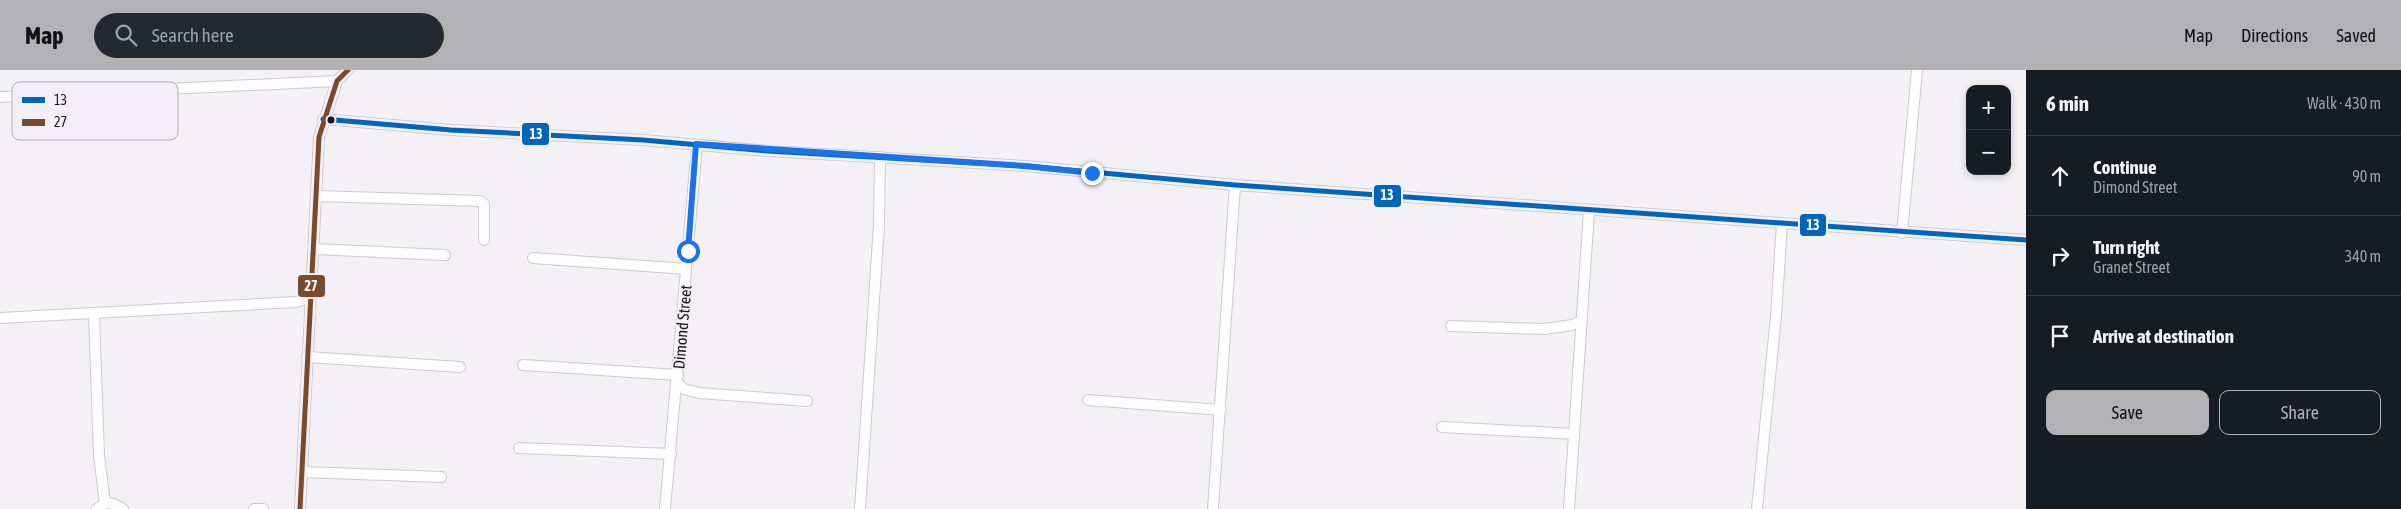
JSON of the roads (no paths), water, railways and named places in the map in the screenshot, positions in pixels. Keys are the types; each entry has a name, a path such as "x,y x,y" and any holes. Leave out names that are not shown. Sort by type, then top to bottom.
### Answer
{"street":[{"path":"300,509 319,137 323,119 337,81 348,70"},
{"path":"1902,233 1916,70"},
{"path":"178,89 337,81"},
{"path":"323,119 451,130 1025,166 1235,185 1902,233 2026,240"},
{"name":"Dimond Street","path":"665,509 696,144"},
{"path":"860,509 879,225 880,157"},
{"path":"1213,509 1235,185"},
{"path":"317,196 480,201 484,204 484,240"},
{"path":"1569,509 1589,210"},
{"path":"1757,509 1776,316 1782,224"},
{"path":"314,250 445,255"},
{"path":"533,258 686,269"},
{"path":"0,318 296,302 310,298"},
{"path":"94,313 101,506 114,504 123,509"},
{"path":"1451,326 1544,329 1572,325 1582,321"},
{"path":"308,357 460,367"},
{"path":"523,365 677,379 684,389 699,393 807,401"},
{"path":"1088,400 1221,410"},
{"path":"1442,427 1574,434"},
{"path":"519,448 671,454"},
{"path":"302,472 441,477"},
{"path":"254,509 263,509"}]}
